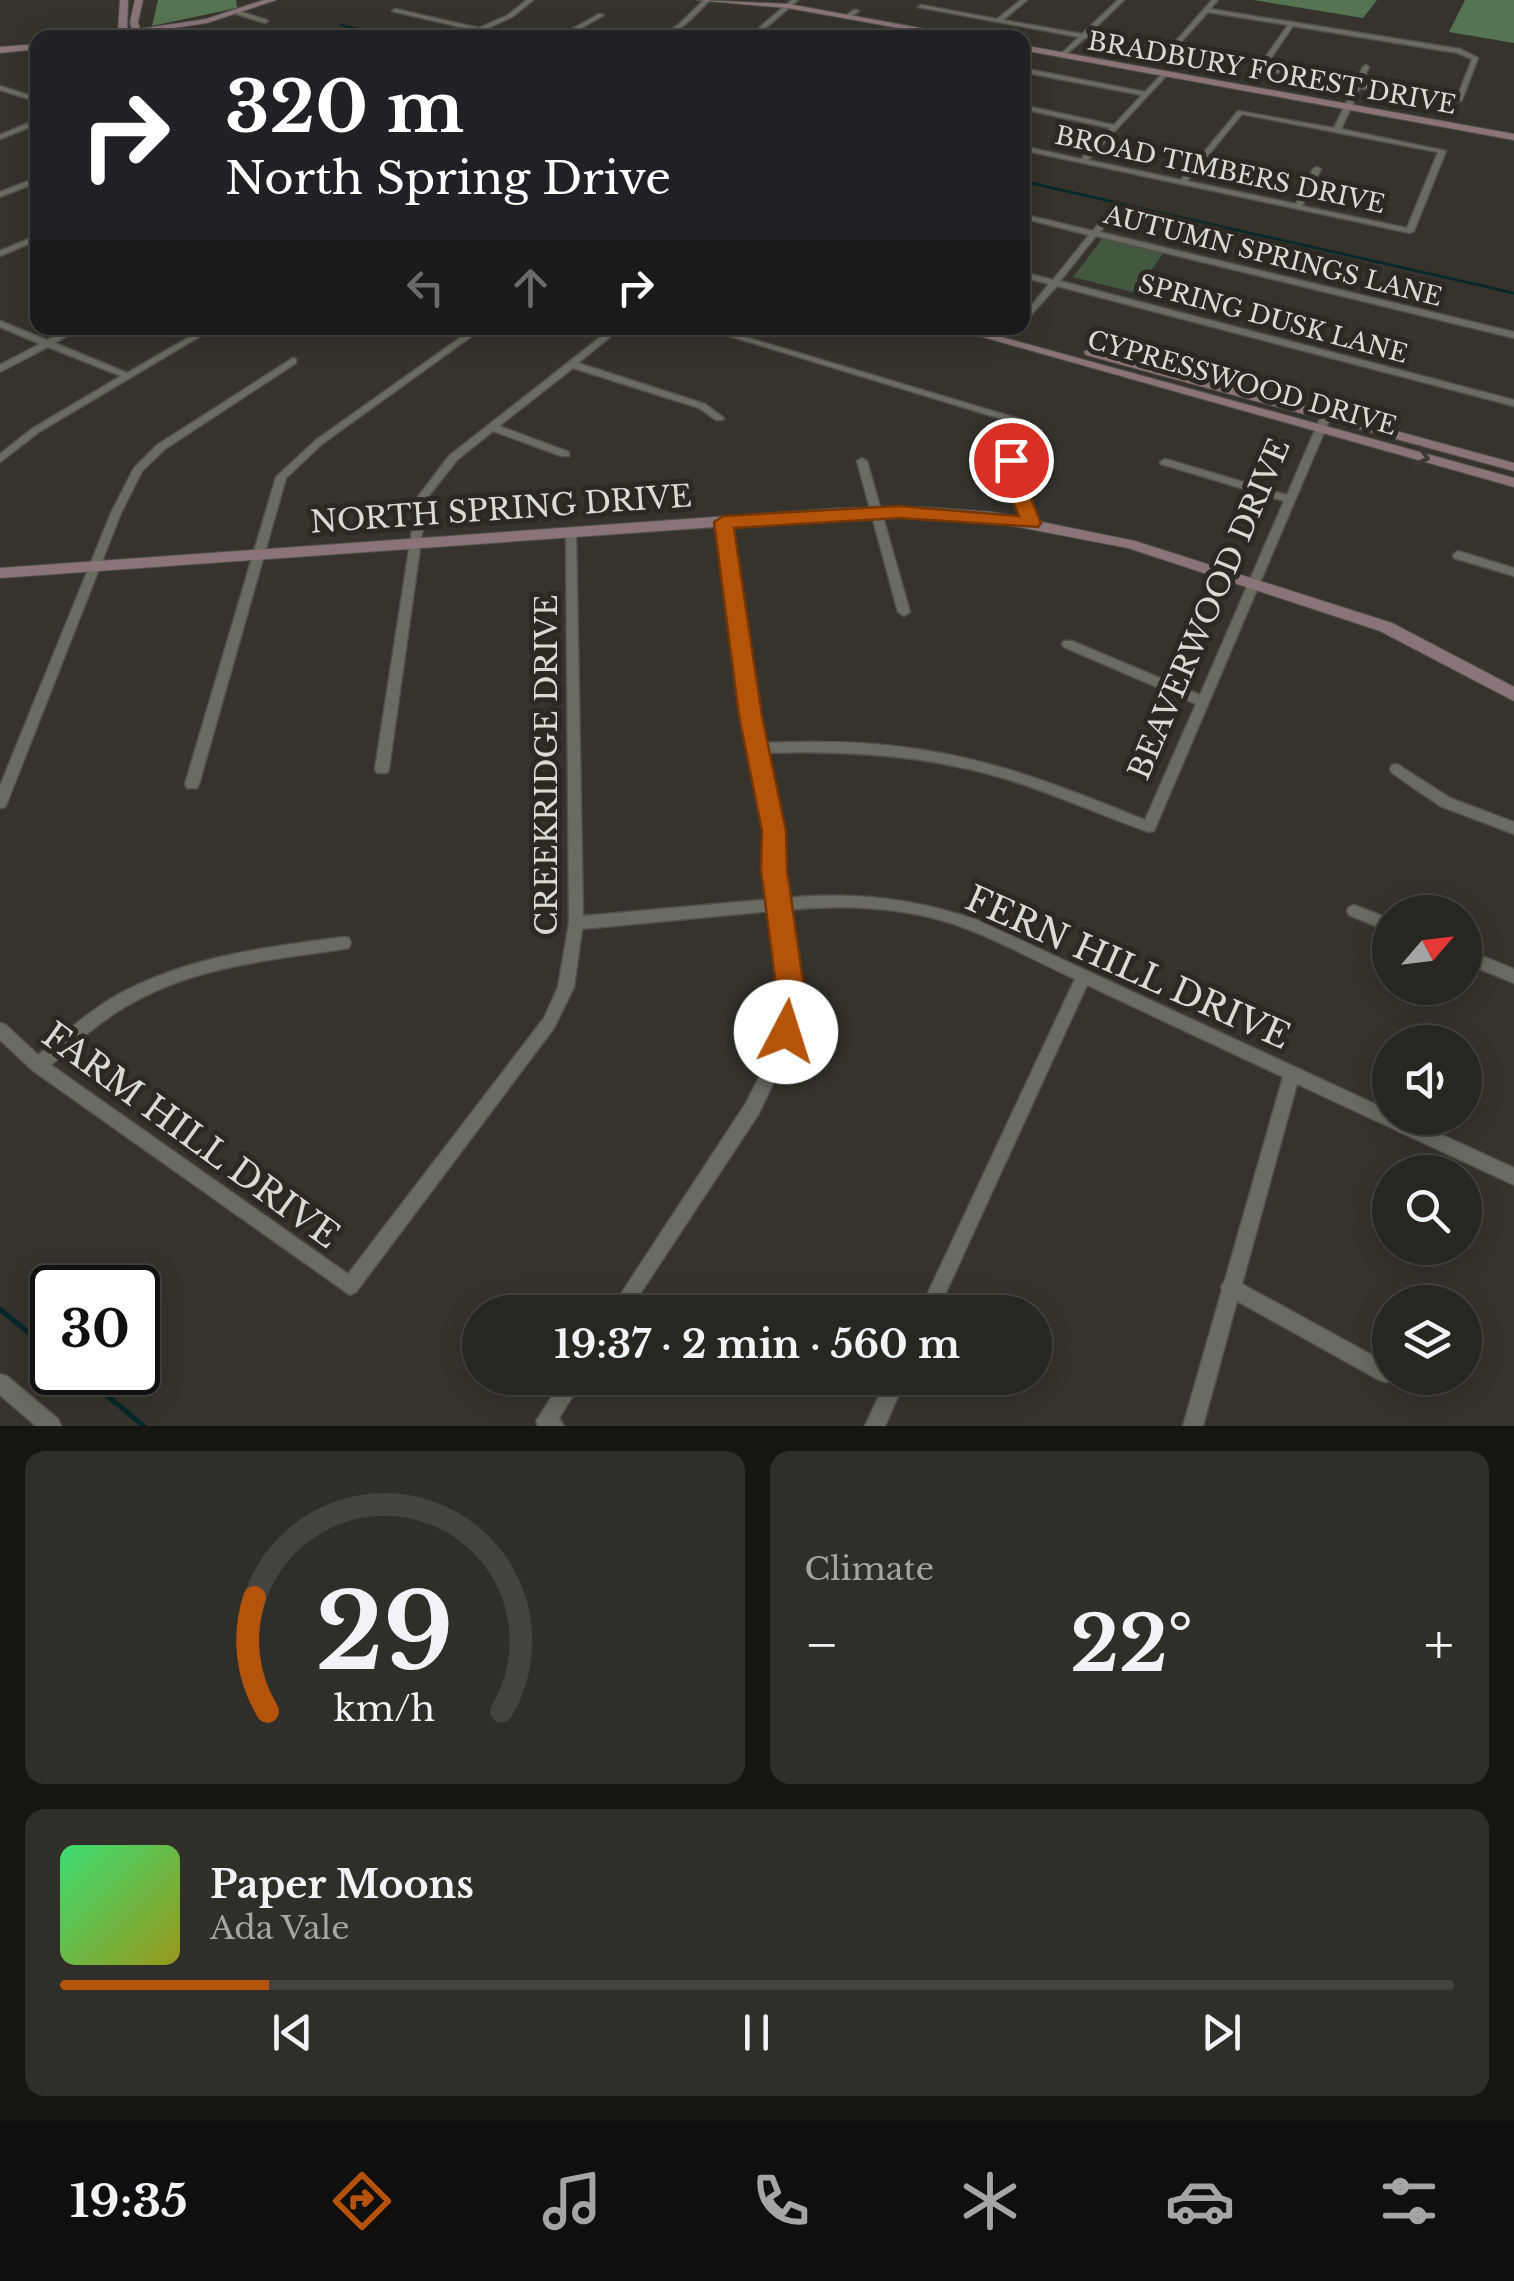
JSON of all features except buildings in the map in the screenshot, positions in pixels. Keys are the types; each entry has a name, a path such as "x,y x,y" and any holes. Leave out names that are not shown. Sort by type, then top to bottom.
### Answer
{"street":[{"path":"122,30 124,0"},
{"path":"137,30 139,0"},
{"path":"160,30 238,13 272,0"},
{"path":"395,11 480,30 510,16 530,0"},
{"path":"674,30 705,0 791,3 933,30"},
{"path":"930,0 922,7 1170,51 1216,0"},
{"path":"998,20 1024,0"},
{"path":"1064,55 1122,0"},
{"path":"759,30 791,3"},
{"path":"1207,10 1292,24 1472,54 1476,58 1460,99 1454,102 1266,68 1262,65 1292,24"},
{"path":"238,13 265,21"},
{"path":"574,30 601,15"},
{"path":"0,47 30,45"},
{"name":"BRADBURY FOREST DRIVE","path":"1030,49 1514,137"},
{"path":"1182,182 1240,112 1336,130 1366,67"},
{"path":"1030,72 1144,93"},
{"path":"1083,161 1164,74"},
{"path":"0,88 30,97"},
{"path":"0,98 14,92"},
{"path":"1030,109 1115,126"},
{"path":"0,137 30,125"},
{"name":"BROAD TIMBERS DRIVE","path":"1030,150 1410,231 1442,151 1336,130"},
{"path":"1298,208 1317,169"},
{"path":"0,195 30,182"},
{"path":"1030,315 1112,212"},
{"name":"AUTUMN SPRINGS LANE","path":"1030,218 1514,334"},
{"path":"0,254 30,240"},
{"name":"SPRING DUSK LANE","path":"1030,276 1514,403"},
{"path":"0,324 128,376"},
{"path":"0,368 62,335"},
{"path":"0,458 36,430 198,335"},
{"path":"192,784 228,672 256,552 281,477 293,463 467,335"},
{"path":"382,769 422,498 440,470 608,335"},
{"path":"730,335 1023,424 1013,446 1011,467 1031,523"},
{"name":"CYPRESSWOOD DRIVE","path":"1030,335 1514,483"},
{"path":"0,804 128,487 152,454 293,361"},
{"path":"571,364 702,406 719,418"},
{"name":"CYPRESSWOOD DRIVE","path":"1323,422 1514,467"},
{"name":"BEAVERWOOD DRIVE","path":"757,748 851,744 942,756 1018,775 1149,827 1323,422"},
{"path":"492,427 565,454"},
{"path":"862,461 904,612"},
{"path":"1165,462 1291,500"},
{"name":"NORTH SPRING DRIVE","path":"0,574 256,552 876,512 956,514 1031,523 1130,544 1255,584 1410,638 1514,695"},
{"path":"629,1295 752,1109 786,1032 791,994 774,870 774,831 757,748 723,522"},
{"name":"CREEKRIDGE DRIVE","path":"350,1286 548,1023 566,986 576,923 571,533"},
{"path":"1458,555 1514,572"},
{"path":"1068,644 1202,702"},
{"path":"1397,769 1445,802 1514,828"},
{"name":"FERN HILL DRIVE","path":"576,923 854,900 920,909 972,924 1514,1177"},
{"path":"1354,911 1372,918"},
{"path":"38,1066 120,1002 186,971 250,956 344,943"},
{"path":"1482,963 1514,976"},
{"path":"936,1295 1084,976"},
{"name":"FARM HILL DRIVE","path":"0,1030 38,1066 350,1286"},
{"path":"1193,1426 1292,1074"},
{"path":"1230,1287 1372,1364"},
{"path":"0,1383 51,1426"},
{"path":"550,1424 566,1395"},
{"path":"875,1426 889,1395"}],"green space":[{"path":"158,0 236,0 237,8 152,26"},
{"path":"1253,0 1377,0 1363,18"},
{"path":"1465,0 1514,0 1514,43 1449,32"},
{"path":"1103,238 1164,252 1136,293 1073,277"}],"waterway":[{"path":"341,25 361,30"},
{"path":"1030,183 1514,293"},
{"path":"0,1309 30,1334"},
{"path":"106,1395 144,1426"}],"route":[{"path":"786,1032 791,994 774,870 774,831 751,716 723,522 843,512 899,512 1031,523 1014,482 1011,460"}]}
